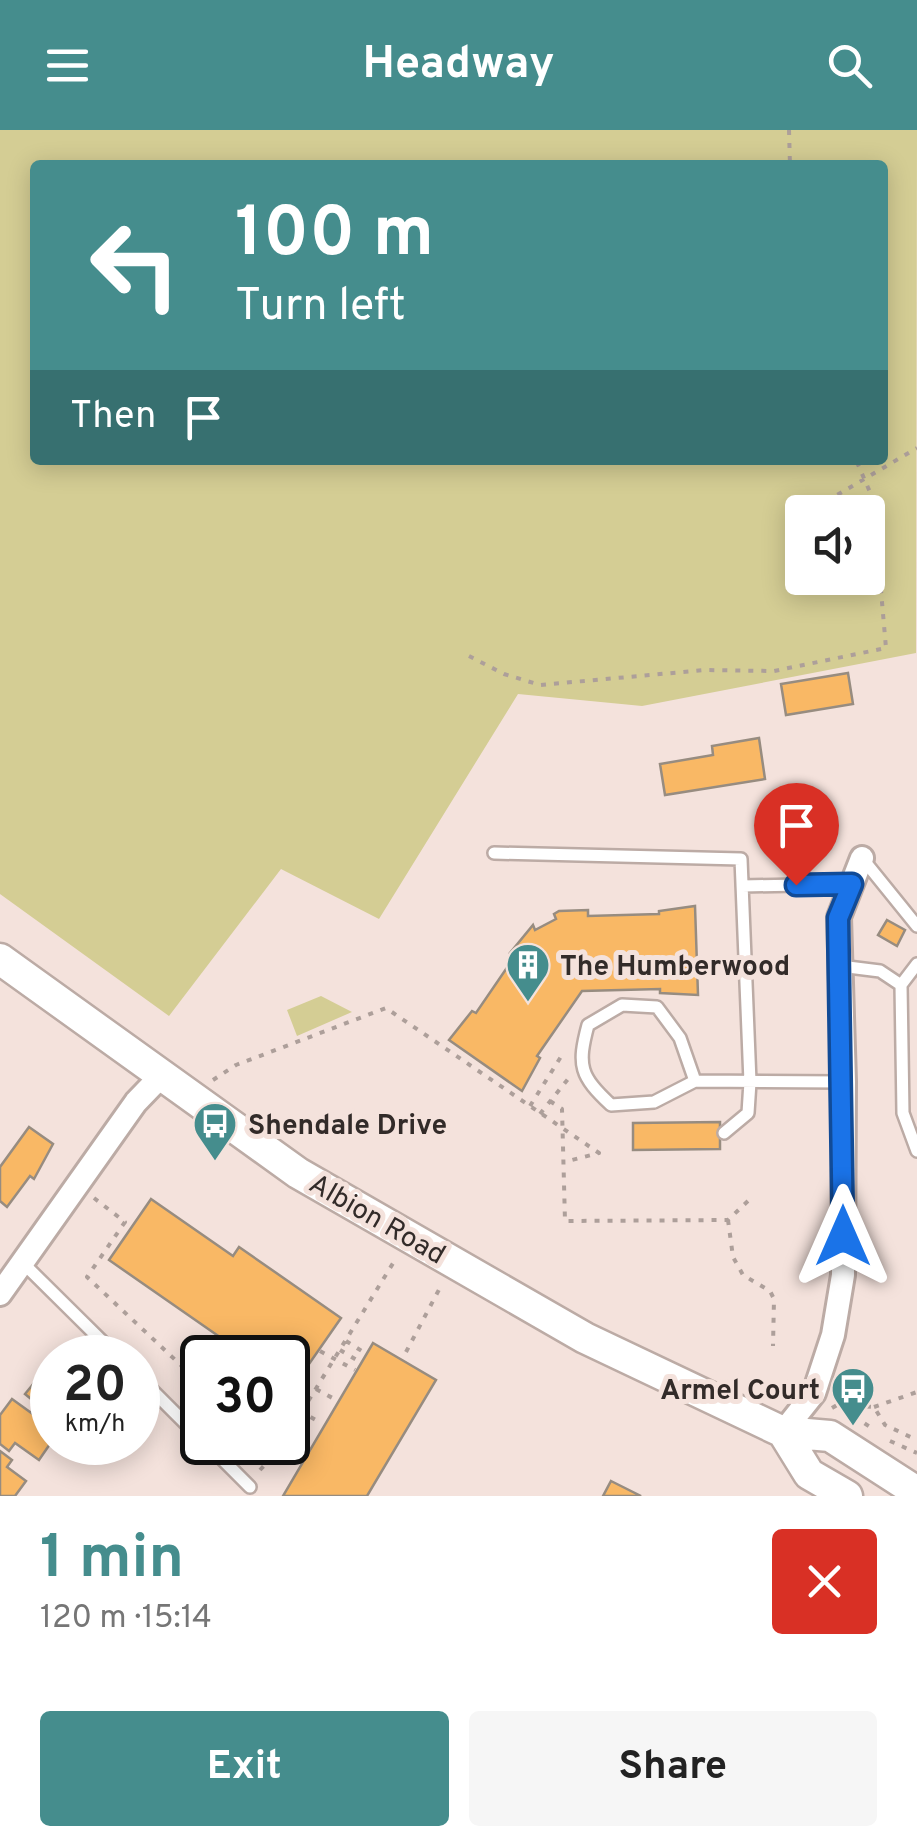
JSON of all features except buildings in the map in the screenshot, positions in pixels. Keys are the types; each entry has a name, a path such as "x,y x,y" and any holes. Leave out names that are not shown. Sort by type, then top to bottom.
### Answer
{"main road":[{"name":"Albion Road","path":"0,958 298,1172 585,1338 784,1432 830,1436 917,1492"},
{"path":"784,1432 810,1474 847,1496"}],"street":[{"path":"784,1432 814,1393 833,1335 843,1275 844,1082 838,918 862,858"},
{"path":"1,1292 136,1102 162,1074"}],"lane":[{"path":"494,854 741,859 750,1082 748,1114 724,1133"},
{"path":"862,858 917,926"},
{"path":"742,886 852,884"},
{"path":"917,964 902,986 903,1113 917,1152"},
{"path":"840,966 880,970 902,986"},
{"path":"694,1082 680,1038 657,1008 622,1005 588,1025 580,1055 586,1082 611,1105 654,1102 694,1082 844,1082"},
{"path":"22,1262 96,1335"},
{"path":"160,1398 180,1417"},
{"path":"228,1465 250,1487"}],"path":[{"path":"788,130 790,160"},
{"path":"839,495 917,448"},
{"path":"469,656 504,674 540,685 706,670 774,671 886,648 873,499 858,465"},
{"path":"192,1094 236,1064 386,1008 599,1153 564,1162"},
{"path":"530,1106 562,1055"},
{"path":"540,1114 568,1079"},
{"path":"550,1101 562,1109 565,1221 728,1220 750,1199"},
{"path":"76,1186 126,1222 87,1277 180,1365"},
{"path":"728,1220 733,1257 743,1275 770,1291 774,1300 773,1346"},
{"path":"310,1399 408,1236"},
{"path":"406,1352 453,1262"},
{"path":"346,1341 365,1354"},
{"path":"340,1350 360,1362"},
{"path":"320,1351 354,1370"},
{"path":"316,1389 338,1401"},
{"path":"837,1405 874,1407 917,1392"},
{"path":"874,1407 885,1425 917,1440"},
{"path":"310,1417 320,1423"},
{"path":"260,1470 265,1465"}],"shaded area":[{"path":"0,130 917,130 916,653 642,706 518,694 379,919 281,869 169,1016 0,894"},
{"path":"321,996 352,1012 297,1036 287,1010"}],"place":[{"name":"The Humberwood","path":"528,1003"},
{"name":"Shendale Drive","path":"215,1162"},
{"name":"Armel Court","path":"853,1427"}],"route":[{"path":"796,885 852,884 838,918 844,1082 843,1236"}]}
